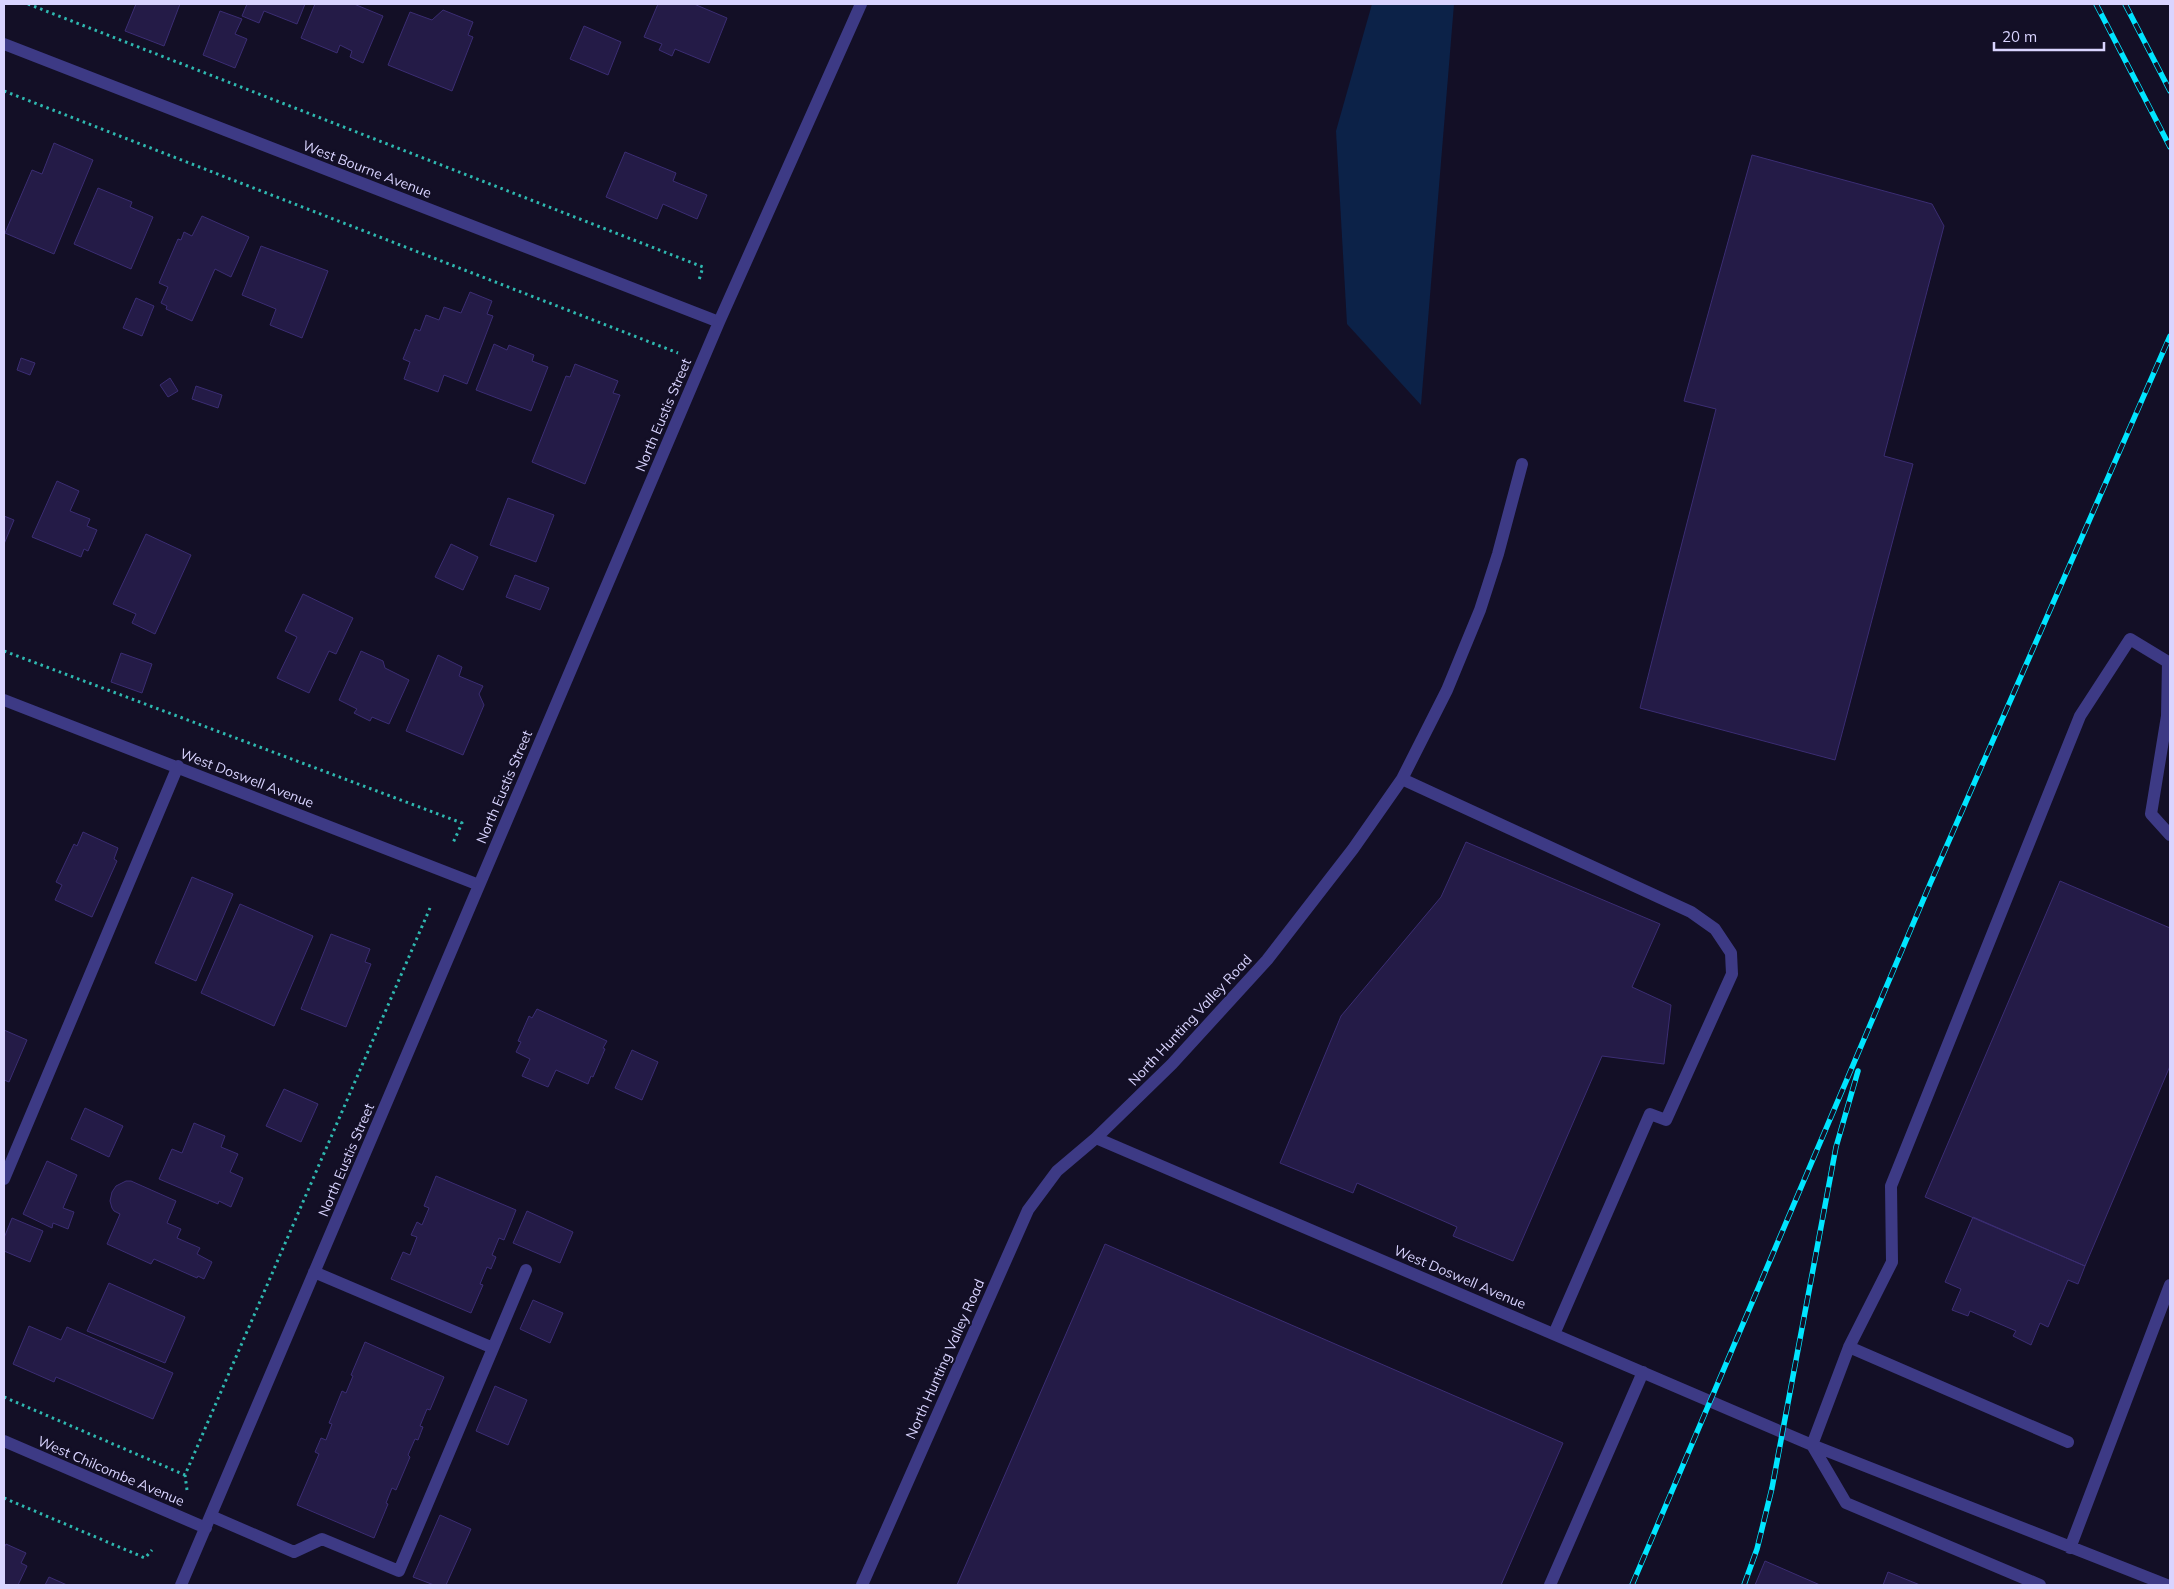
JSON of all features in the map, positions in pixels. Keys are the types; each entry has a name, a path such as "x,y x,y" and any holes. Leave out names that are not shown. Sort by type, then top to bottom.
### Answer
{"street":[{"name":"North Eustis Street","path":"181,1585 718,322 861,4"},
{"name":"West Bourne Avenue","path":"4,44 718,322"},
{"name":"North Hunting Valley Road","path":"862,1585 1028,1210 1058,1170 1096,1138 1172,1064 1267,960 1354,849 1402,779 1447,690 1480,610 1498,554 1522,464"},
{"path":"2040,1585 1846,1503 1812,1445 1849,1347 1892,1262 1891,1186 2080,716 2130,639 2168,662 2167,716 2151,814 2170,835"},
{"name":"West Doswell Avenue","path":"4,700 178,766 479,885"},
{"path":"4,1179 178,766"},
{"path":"1402,779 1691,912 1715,929 1731,953 1732,974 1666,1120 1650,1114 1554,1334"},
{"name":"West Doswell Avenue","path":"1096,1138 1812,1445 2167,1585"},
{"path":"314,1272 493,1348 526,1270"},
{"path":"2070,1548 2170,1285"},
{"path":"1849,1347 2068,1442"},
{"name":"West Chilcombe Avenue","path":"4,1441 208,1522 294,1552 322,1538 399,1571 493,1348"},
{"path":"1550,1585 1643,1372"}],"path":[{"path":"28,4 703,267 700,280"},
{"path":"4,91 678,352"},
{"path":"4,651 462,823 453,843"},
{"path":"187,1490 185,1475 430,908"},
{"path":"4,1397 185,1475"},
{"path":"4,1498 145,1558 152,1550"}],"water":[{"path":"1372,4 1454,4 1421,405 1347,324 1336,131"}],"building":[{"path":"136,4 180,4 164,46 125,31"},
{"path":"247,4 305,4 297,24 264,11 259,23 242,16"},
{"path":"315,4 354,4 383,16 363,63 350,57 352,51 340,45 337,53 301,38"},
{"path":"658,4 694,4 727,18 709,63 675,49 672,56 659,50 662,44 644,37"},
{"path":"443,10 473,22 468,35 473,37 452,91 388,65 410,12 432,20"},
{"path":"220,11 242,19 235,34 247,39 235,68 203,55"},
{"path":"584,26 621,42 608,75 570,59"},
{"path":"54,143 93,160 54,254 5,233 32,170 42,174"},
{"path":"625,152 676,173 673,181 707,195 697,219 663,204 657,219 606,197"},
{"path":"1752,155 1932,204 1944,226 1884,456 1913,464 1835,760 1640,708 1716,409 1684,401"},
{"path":"98,188 132,202 130,207 153,217 131,269 74,244"},
{"path":"202,216 249,237 231,277 215,269 192,321 166,309 167,306 161,303 168,287 159,283 178,239 181,240 184,232 192,236"},
{"path":"261,246 328,271 302,338 270,325 276,309 242,295"},
{"path":"470,292 492,301 487,314 493,316 467,384 444,375 438,392 404,379 410,362 403,359 415,329 420,331 426,315 439,320 444,307 461,313"},
{"path":"136,298 154,306 142,336 123,328"},
{"path":"494,344 507,350 509,345 534,355 532,361 548,367 531,411 476,390"},
{"path":"21,358 35,363 30,375 17,370"},
{"path":"575,364 618,381 613,393 620,395 585,484 532,462 566,376 570,377"},
{"path":"170,378 178,391 168,397 160,385"},
{"path":"196,386 222,395 218,408 192,399"},
{"path":"57,481 79,491 70,511 90,519 87,526 97,530 88,551 84,549 81,557 32,537"},
{"path":"508,498 554,515 536,562 490,545"},
{"path":"4,516 14,520 4,544"},
{"path":"146,534 191,555 155,634 132,623 136,614 113,604"},
{"path":"451,544 478,557 463,590 435,577"},
{"path":"515,575 549,588 540,610 506,597"},
{"path":"303,594 353,618 336,654 329,651 309,693 277,678 297,637 285,631"},
{"path":"361,651 383,661 385,668 409,680 389,724 372,717 370,721 354,713 357,709 339,700"},
{"path":"121,653 152,664 142,693 111,682"},
{"path":"438,655 462,667 459,676 483,686 479,694 484,705 463,755 406,731"},
{"path":"83,832 118,848 114,859 117,861 92,917 55,900 62,885 56,882 74,844 77,846"},
{"path":"1466,842 1660,924 1632,987 1671,1005 1664,1064 1602,1056 1513,1261 1453,1236 1457,1227 1357,1183 1353,1193 1280,1163 1341,1016 1441,897"},
{"path":"192,877 233,894 196,981 155,963"},
{"path":"2060,881 2170,928 2170,1066 2085,1266 1925,1197"},
{"path":"240,904 313,936 274,1026 201,993"},
{"path":"331,934 370,949 365,962 371,964 346,1027 301,1009"},
{"path":"537,1009 607,1041 593,1077 591,1076 588,1084 556,1070 548,1087 522,1076 530,1059 516,1052 521,1042 518,1041 529,1016 532,1018"},
{"path":"4,1030 27,1040 9,1082 4,1080"},
{"path":"632,1050 658,1062 642,1100 615,1088"},
{"path":"284,1089 318,1104 301,1142 266,1126"},
{"path":"85,1108 123,1126 109,1157 71,1139"},
{"path":"194,1123 225,1136 221,1147 238,1154 230,1172 243,1178 231,1207 219,1201 218,1204 159,1179 172,1149 182,1153"},
{"path":"47,1161 77,1175 63,1208 74,1212 68,1229 53,1223 52,1228 23,1214"},
{"path":"436,1176 516,1210 504,1240 499,1238 492,1255 496,1257 491,1269 487,1267 480,1284 483,1285 471,1313 391,1279 403,1252 410,1255 417,1237 411,1235 417,1222 422,1225 429,1208 424,1206"},
{"path":"126,1181 131,1181 176,1201 167,1223 181,1229 177,1238 200,1248 197,1254 212,1262 204,1279 198,1276 197,1278 154,1259 151,1264 107,1244 120,1214 112,1208 110,1201 112,1192 116,1186"},
{"path":"527,1211 573,1232 560,1263 513,1243"},
{"path":"1973,1217 2085,1266 2078,1284 2068,1280 2048,1327 2040,1323 2031,1345 2013,1336 2016,1331 1970,1311 1968,1316 1952,1310 1961,1289 1945,1282"},
{"path":"12,1218 43,1231 30,1262 4,1251 4,1238"},
{"path":"1105,1244 1563,1443 1501,1585 957,1585"},
{"path":"109,1283 185,1317 165,1363 87,1331"},
{"path":"533,1300 563,1313 550,1343 520,1329"},
{"path":"29,1326 61,1340 67,1327 173,1373 153,1419 56,1377 54,1382 13,1364"},
{"path":"365,1342 444,1377 430,1410 427,1409 420,1426 423,1427 418,1440 415,1439 408,1455 410,1457 396,1490 392,1488 386,1503 388,1504 374,1538 297,1505 319,1454 315,1452 321,1438 326,1440 332,1424 329,1423 342,1391 346,1393 353,1376 351,1375"},
{"path":"495,1386 527,1400 508,1445 476,1431"},
{"path":"440,1515 471,1529 446,1585 434,1585 413,1577"},
{"path":"6,1544 26,1553 21,1563 27,1566 18,1585 4,1585 4,1548"},
{"path":"1765,1561 1820,1585 1755,1585"},
{"path":"1888,1572 1920,1585 1883,1585"},
{"path":"49,1577 67,1585 45,1585"}],"railway":[{"path":"2096,4 2170,147"},
{"path":"2125,4 2170,91"},
{"path":"1632,1585 1930,884 2170,336"},
{"path":"1744,1585 1757,1549 1772,1488 1836,1147 1858,1071"}]}
